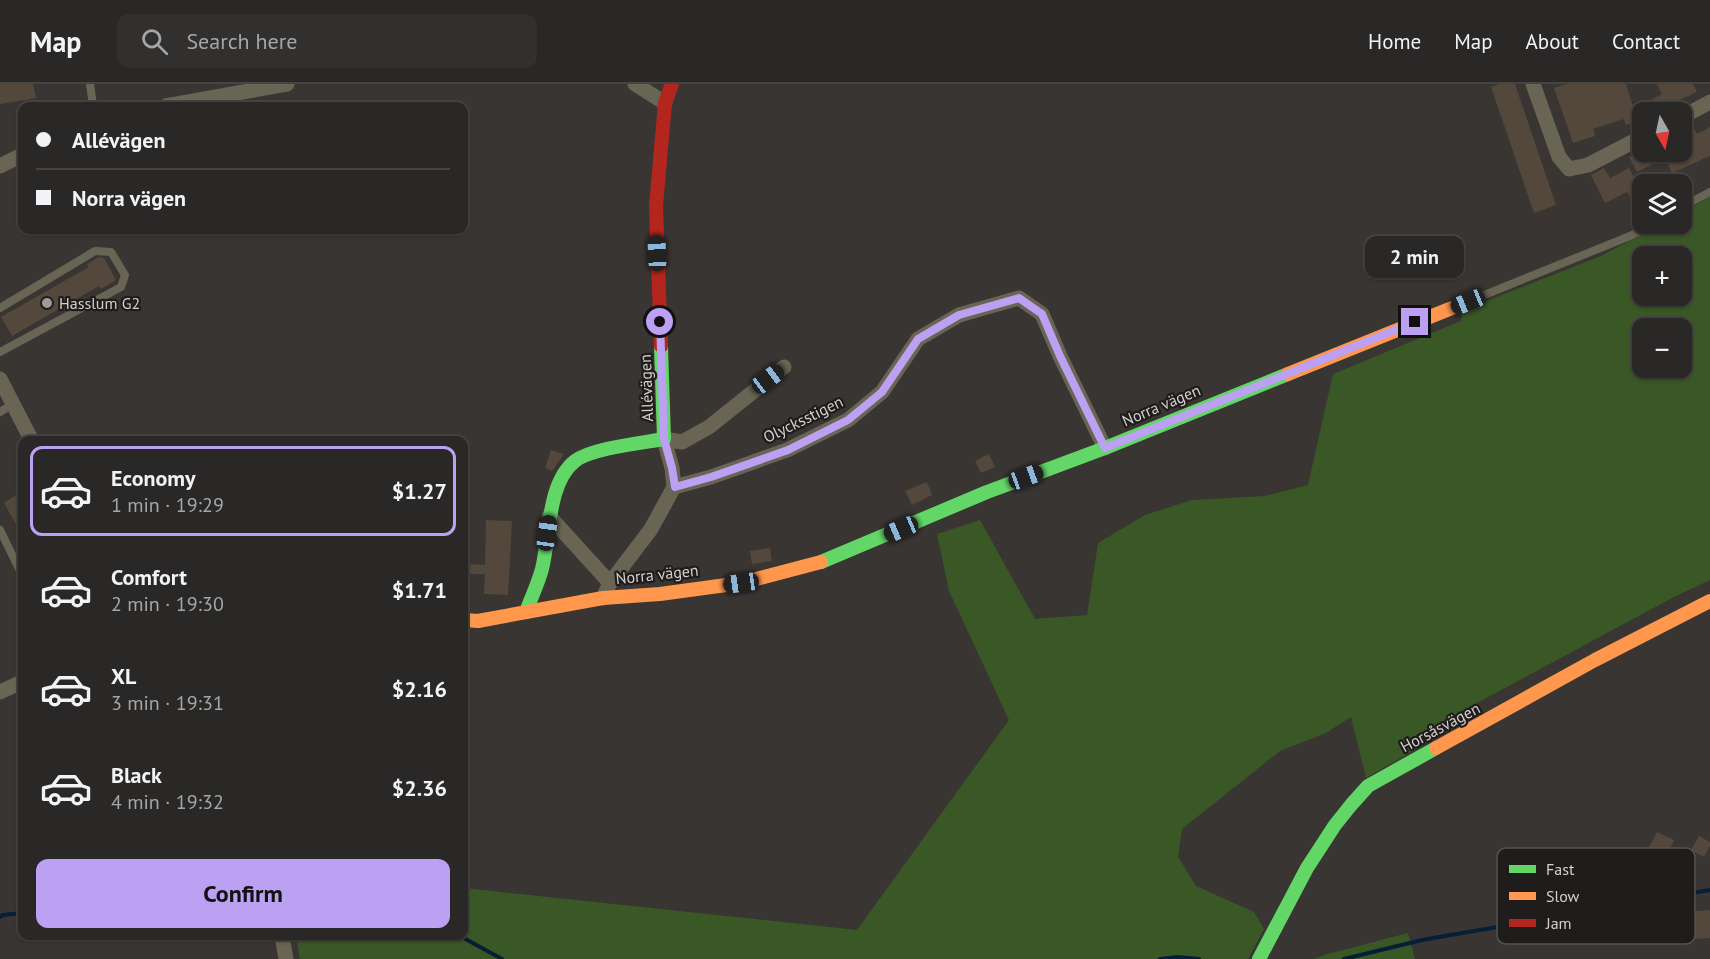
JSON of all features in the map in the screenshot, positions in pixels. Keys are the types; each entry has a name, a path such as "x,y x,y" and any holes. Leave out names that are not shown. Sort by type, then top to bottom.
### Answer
{"street":[{"path":"188,102 287,84"},
{"path":"635,84 665,103"},
{"name":"Allévägen","path":"526,612 542,567 549,516 565,474 576,461 589,454 664,439 656,206 665,103 672,84"},
{"path":"1533,84 1559,157 1569,170 1588,165 1632,142"},
{"path":"1692,112 1710,102"},
{"path":"0,166 18,157"},
{"name":"Olycksstigen","path":"675,487 788,450 848,420 882,392 918,339 959,315 1019,298 1042,314 1105,448"},
{"name":"Norra vägen","path":"468,620 478,621 603,598 660,594 741,583 829,560 987,492 1105,448 1452,308"},
{"path":"603,598 610,583 651,529 675,487 664,439 682,442 709,428 784,367"},
{"path":"0,379 6,408 28,436"},
{"path":"549,516 610,583"},
{"name":"Horsåsvägen","path":"1259,959 1335,823 1368,786 1595,660 1710,601"},
{"path":"0,692 18,684"},
{"path":"283,940 286,959"}],"lane":[{"path":"90,84 92,102"},
{"path":"1692,202 1710,192"},
{"path":"1452,308 1634,234"},
{"path":"0,308 95,251 111,252 125,275 121,287 0,352"},
{"path":"0,530 18,567"}],"green space":[{"path":"1710,197 1710,580 1674,597 1440,723 1439,736 1366,778 1351,717 1326,733 1280,751 1182,829 1178,857 1196,886 1254,912 1264,929 1248,959 300,959 297,940 468,940 468,888 857,930 1009,720 949,591 937,534 980,520 1035,619 1087,615 1098,543 1145,515 1192,500 1265,496 1308,485 1333,374 1461,321 1461,311 1601,256 1643,234 1692,234 1692,207"},
{"path":"1408,933 1415,959 1314,959 1324,955"}],"building":[{"path":"0,84 33,84 36,98 0,104"},
{"path":"1499,84 1515,84 1556,205 1534,213 1491,87"},
{"path":"1566,84 1626,84 1632,103 1632,123 1626,125 1624,119 1593,129 1595,136 1573,143 1554,88"},
{"path":"1657,84 1693,84 1697,92 1675,102 1647,102 1662,94"},
{"path":"1710,127 1710,156 1672,173 1667,162 1692,162 1692,131 1695,130 1697,134"},
{"path":"1632,156 1632,162 1657,162 1637,172 1629,157"},
{"path":"1604,168 1610,178 1629,168 1632,174 1632,193 1629,195 1627,192 1605,203 1591,175"},
{"name":"Hasslum G2","path":"99,257 104,258 116,280 101,289 99,286 12,336 1,317 89,267 87,264"},
{"path":"551,450 564,454 552,471 545,468"},
{"path":"989,454 995,467 981,473 975,461"},
{"path":"927,482 932,495 912,505 905,491"},
{"path":"18,494 18,528 4,503"},
{"path":"486,520 512,521 508,595 484,594 485,574 468,574 468,564 485,565"},
{"path":"770,548 772,561 752,564 750,551"},
{"path":"1657,832 1674,840 1670,848 1649,848"},
{"path":"1699,836 1710,842 1704,857 1692,848"},
{"path":"1710,910 1710,938 1695,939 1695,911"}],"waterway":[{"path":"1695,893 1710,890"},
{"path":"0,917 18,913"},
{"path":"1344,959 1422,940 1497,927"},
{"path":"467,940 502,959"},
{"path":"1160,959 1178,957 1199,959"}],"traffic: fast":[{"path":"526,612 542,569 554,496 566,471 583,456 664,439 661,346"},
{"path":"821,562 987,492 1105,448 1288,374"},
{"path":"1259,959 1307,868 1351,805 1368,786 1436,748"}],"traffic: slow":[{"path":"1288,374 1452,308"},
{"path":"468,620 478,621 603,598 660,594 741,583 821,562"},
{"path":"1436,748 1595,660 1710,601"}],"traffic: jam":[{"path":"661,346 656,206 665,103 672,84"}],"place":[{"name":"Hasslum G2","path":"47,303"}],"route":[{"path":"660,322 664,439 675,487 788,450 848,420 882,392 918,339 959,315 1019,298 1042,314 1105,448 1415,322"}]}
